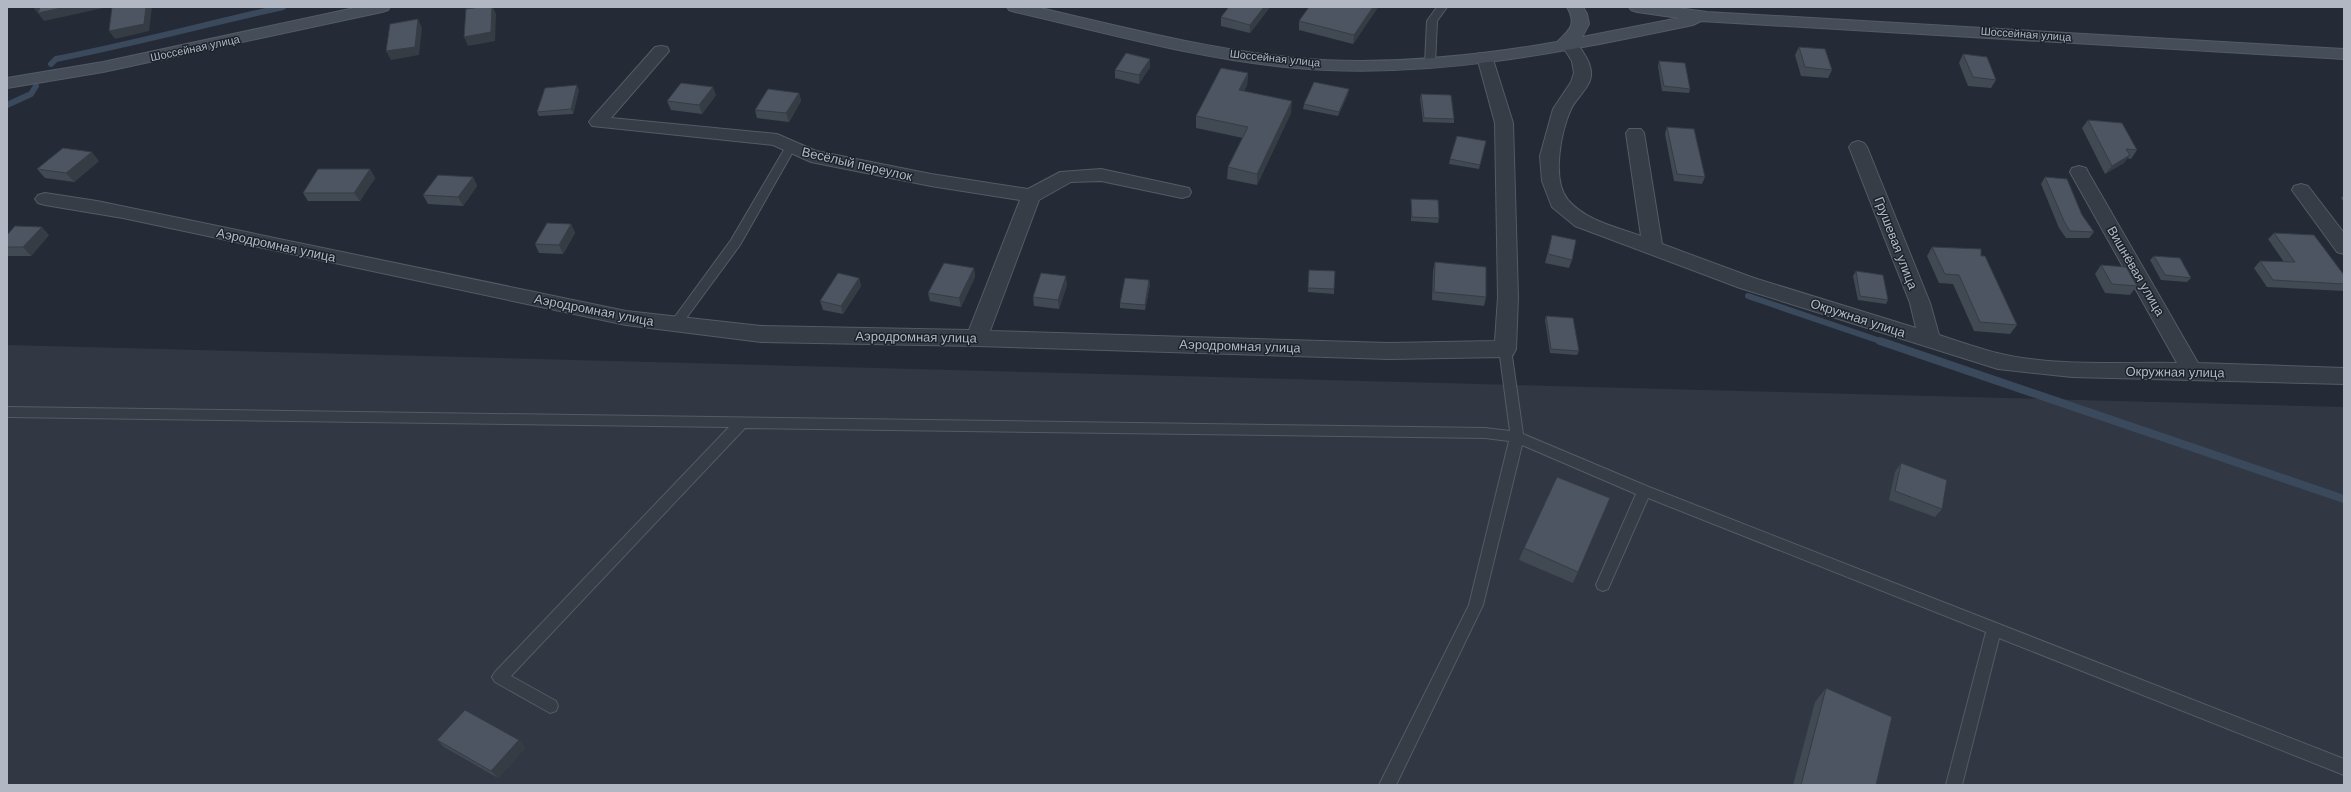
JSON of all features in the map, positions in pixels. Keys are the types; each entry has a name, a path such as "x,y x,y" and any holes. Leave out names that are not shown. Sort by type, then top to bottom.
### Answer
{"main road":[{"name":"Шоссейная улица","path":"7,83 111,66 382,7"},
{"name":"Шоссейная улица","path":"1016,7 1206,50 1296,63 1374,66 1430,64 1485,57 1566,45 1707,17 2344,54"},
{"path":"1566,45 1580,32 1582,23 1575,7"},
{"path":"1637,7 1707,17"}],"street":[{"name":"Окружная улица","path":"1566,45 1580,61 1583,73 1580,82 1562,109 1549,156 1551,181 1560,203 1582,221 1747,283 1998,361 2039,368 2089,372 2192,371 2344,376"},
{"name":"Весёлый переулок","path":"661,50 598,122 777,140 790,148 811,156 931,180 1031,196"},
{"path":"1485,57 1504,123 1508,297 1505,349"},
{"path":"1635,133 1653,248"},
{"name":"Грушевая улица","path":"1858,147 1920,303 1930,340"},
{"name":"Вишнёвая улица","path":"2079,172 2192,371"},
{"path":"977,338 1031,196 1067,176 1102,174 1182,192"},
{"path":"2301,190 2344,247"},
{"name":"Аэродромная улица","path":"45,199 87,204 158,218 235,237 610,315 675,325 761,334 977,338 1389,351 1505,349"}],"lane":[{"path":"1430,64 1432,21 1442,7"},
{"path":"675,325 736,242 790,148"},
{"path":"1387,785 1476,605 1517,437 1505,349"},
{"path":"7,412 1485,433 1517,437 1644,491 2344,767"},
{"path":"550,706 500,677 741,422"},
{"path":"1603,584 1644,491"},
{"path":"1954,785 1994,629"}],"shaded area":[{"path":"7,345 2344,407 2344,785 7,785"}],"building":[{"path":"40,7 66,7 38,13"},
{"path":"112,7 146,7 144,24 109,31"},
{"path":"492,7 491,32 464,37 466,9"},
{"path":"1229,7 1264,7 1250,25 1221,17"},
{"path":"1309,7 1373,7 1354,35 1299,21"},
{"path":"418,19 415,47 386,51 390,24"},
{"path":"1799,47 1825,49 1832,70 1805,67"},
{"path":"1126,53 1150,59 1139,75 1115,70"},
{"path":"1963,54 1987,57 1996,80 1973,77"},
{"path":"1659,61 1685,63 1690,89 1664,86"},
{"path":"1221,68 1248,73 1239,90 1292,101 1257,174 1228,167 1248,127 1196,116"},
{"path":"1314,82 1349,89 1339,112 1304,104"},
{"path":"681,83 713,87 699,105 667,101"},
{"path":"577,85 571,109 537,112 545,88"},
{"path":"768,89 799,93 786,113 755,110"},
{"path":"1421,94 1451,95 1454,119 1424,118"},
{"path":"2088,120 2122,123 2137,150 2126,149 2130,155 2112,166"},
{"path":"1667,127 1694,129 1705,177 1677,174"},
{"path":"1457,136 1486,141 1480,165 1450,159"},
{"path":"63,148 92,152 66,173 37,169"},
{"path":"318,169 370,169 354,193 303,193"},
{"path":"438,175 473,177 458,197 423,195"},
{"path":"2045,177 2067,179 2082,215 2094,232 2070,231 2064,221"},
{"path":"1411,199 1438,200 1439,218 1412,217"},
{"path":"547,223 571,224 559,245 535,244"},
{"path":"15,226 42,227 23,247 7,247 7,235"},
{"path":"2274,233 2314,235 2344,275 2344,284 2273,280 2260,261 2295,262"},
{"path":"1552,235 1576,240 1572,260 1548,254"},
{"path":"1932,247 1981,249 1981,256 1985,256 2017,325 1980,322 1959,275 1945,274"},
{"path":"2154,256 2180,258 2191,278 2165,275"},
{"path":"1435,262 1486,267 1486,297 1434,292"},
{"path":"944,263 974,268 959,298 928,293"},
{"path":"2101,265 2126,267 2137,286 2112,284"},
{"path":"1309,270 1335,271 1334,289 1308,288"},
{"path":"1856,271 1883,275 1888,300 1860,296"},
{"path":"838,273 859,278 841,306 820,301"},
{"path":"1041,273 1066,276 1058,300 1033,297"},
{"path":"1125,278 1149,280 1145,305 1120,303"},
{"path":"1546,316 1573,318 1579,351 1551,349"},
{"path":"1901,463 1947,480 1942,509 1895,491"},
{"path":"1557,477 1610,498 1578,572 1524,548"},
{"path":"1826,688 1892,717 1876,785 1801,785"},
{"path":"465,710 519,740 491,771 437,740"}],"waterway":[{"path":"51,64 56,59 283,7"},
{"path":"7,105 31,94 36,86"},
{"path":"1748,296 1883,342"},
{"path":"1880,341 2344,499"}]}
